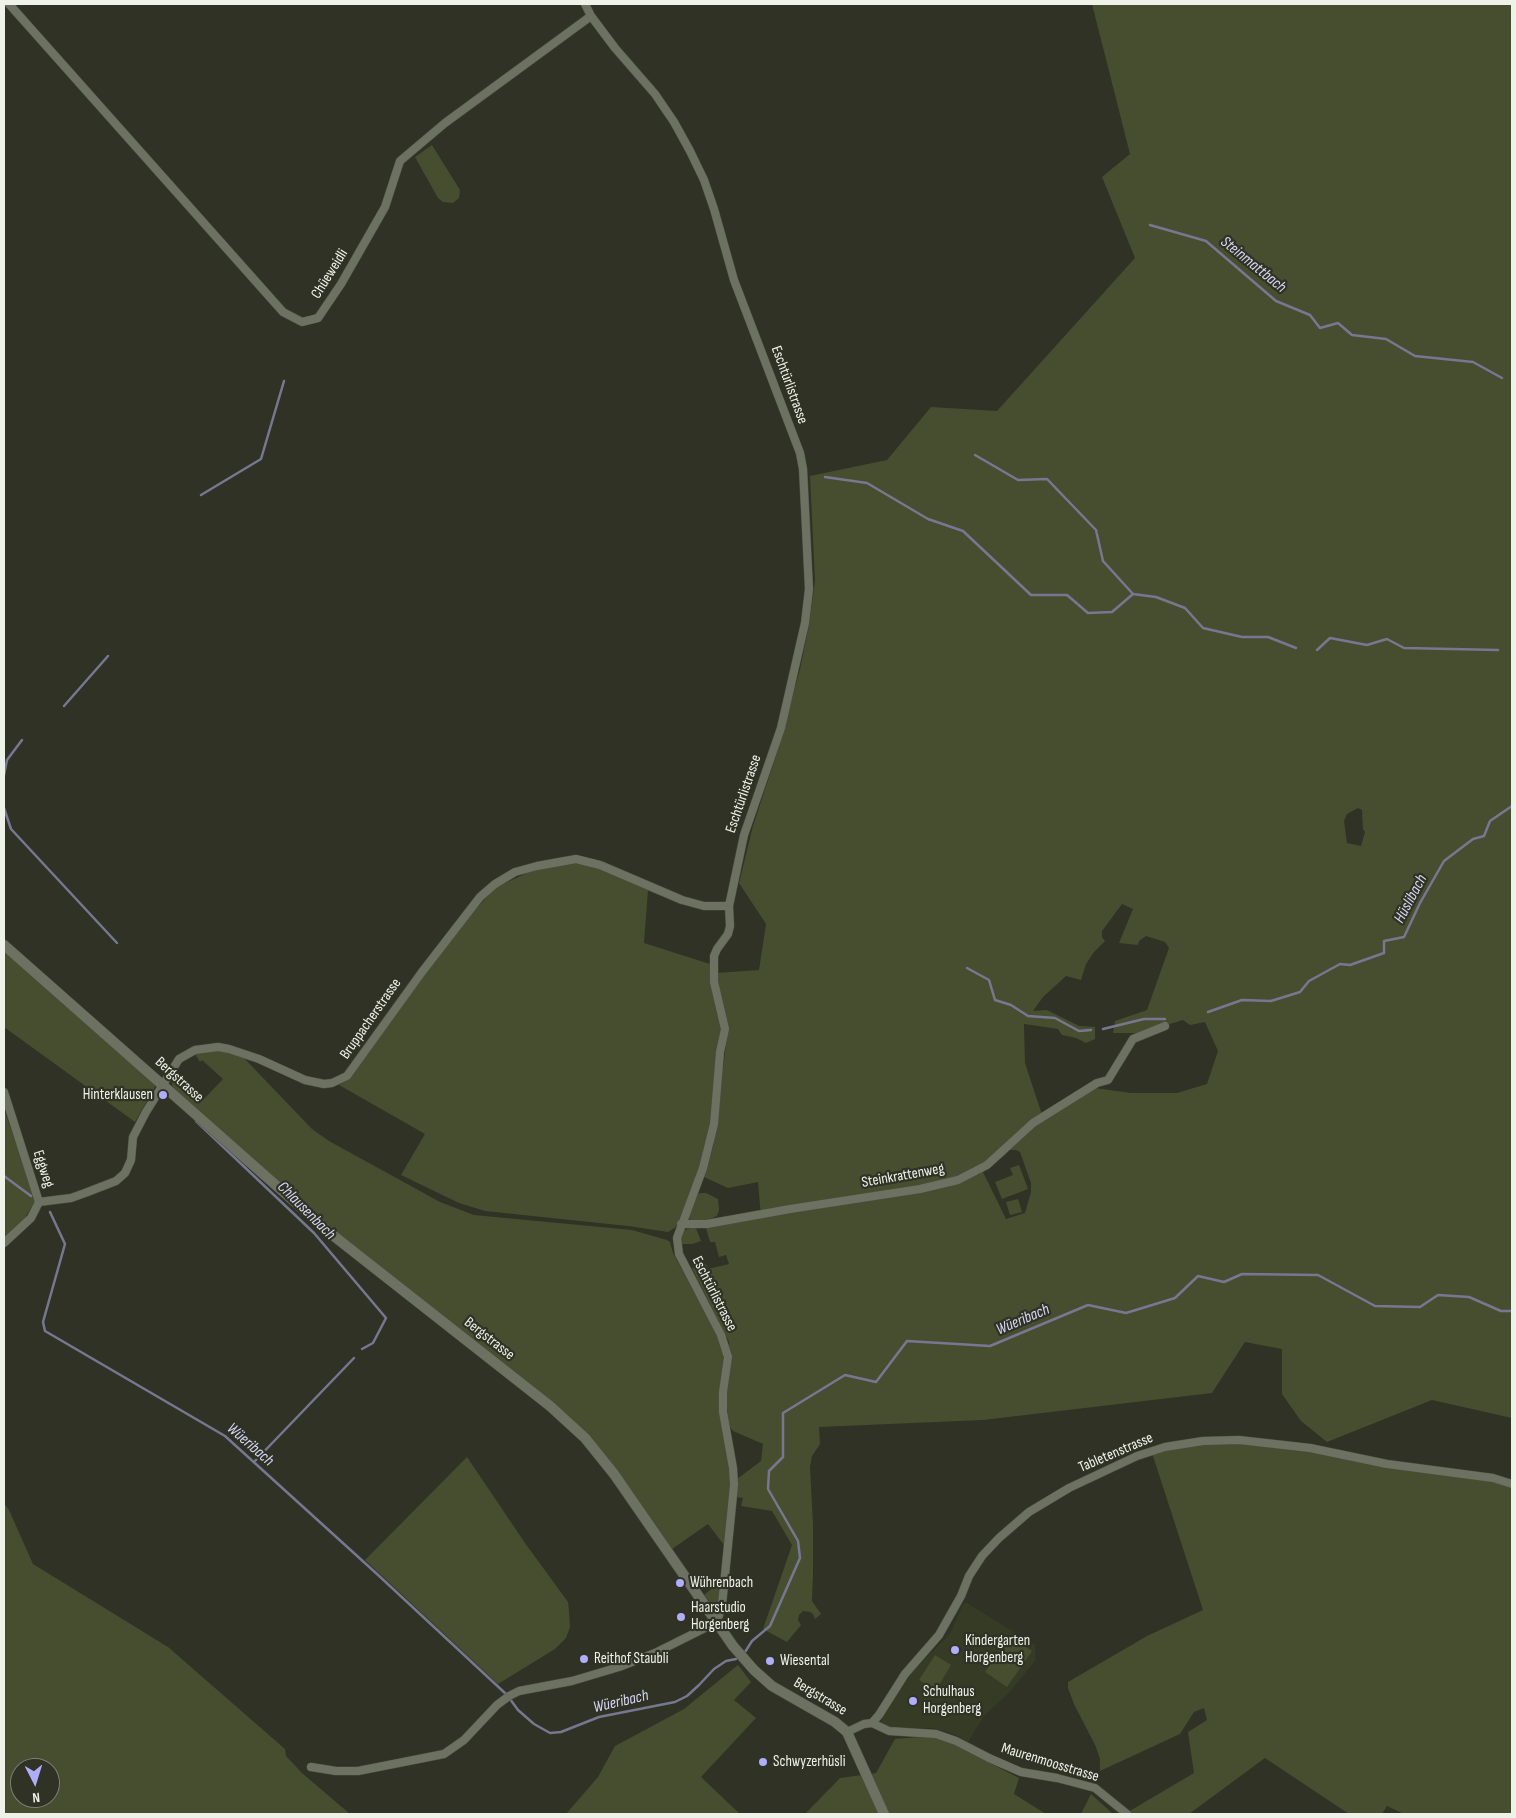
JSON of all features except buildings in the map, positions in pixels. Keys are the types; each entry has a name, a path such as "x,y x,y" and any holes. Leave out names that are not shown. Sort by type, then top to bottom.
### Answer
{"street":[{"name":"Chüeweidli","path":"10,4 283,312 302,322 318,318 341,284 385,207 400,161 445,123 591,16"},
{"name":"Eschtürlistrasse","path":"585,4 591,16 655,94 674,122 690,151 711,202 734,280 800,453 803,469 809,589 805,623 781,728 744,835 729,906 730,926 728,934 714,956 714,982 725,1029 720,1052 714,1124 703,1168 676,1238 679,1254 721,1335 728,1357 723,1392 723,1412 733,1468 734,1485 722,1605 717,1622"},
{"name":"Bruppacherstrasse","path":"39,1202 78,1196 116,1181 125,1173 131,1160 131,1146 137,1128 179,1059 195,1050 218,1047 244,1054 314,1082 324,1084 342,1079 351,1072 422,972 480,898 495,884 515,872 537,866 576,860 600,865 682,900 704,906 729,906"},
{"name":"Bergstrasse","path":"4,944 330,1233 550,1406 578,1431 601,1456 614,1474 733,1646 765,1681 784,1694 835,1722 847,1732 884,1814"},
{"name":"Steinkrattenweg","path":"681,1224 706,1224 920,1189 958,1180 987,1165 1033,1123 1097,1083 1108,1080 1133,1039 1166,1026"},
{"name":"Eggweg","path":"4,1092 39,1202 31,1218 4,1243"},
{"name":"Tabletenstrasse","path":"872,1723 880,1715 905,1674 939,1634 961,1596 969,1576 982,1556 999,1538 1029,1512 1069,1488 1137,1456 1166,1447 1194,1442 1239,1440 1310,1448 1387,1464 1493,1478 1512,1484"},
{"path":"311,1767 336,1771 358,1771 444,1754 464,1740 497,1705 514,1694 572,1681 619,1667 655,1653 717,1622"},
{"path":"847,1732 864,1724 872,1723"},
{"name":"Maurenmoosstrasse","path":"872,1723 889,1731 936,1734 956,1741 1021,1772 1081,1784 1099,1791 1127,1814"}],"shaded area":[{"path":"1092,4 1512,4 1512,1418 1432,1400 1327,1442 1301,1421 1282,1394 1282,1349 1245,1342 1212,1393 983,1420 819,1427 820,1444 812,1456 810,1467 813,1524 812,1601 821,1614 815,1619 810,1612 803,1611 799,1615 798,1620 801,1625 787,1642 763,1629 792,1545 772,1511 741,1506 743,1498 736,1497 737,1479 761,1461 763,1444 733,1431 729,1425 726,1396 730,1374 729,1342 692,1268 706,1264 708,1269 729,1264 726,1255 719,1257 715,1242 710,1242 706,1228 761,1217 758,1182 728,1188 704,1177 713,1147 728,1029 716,973 759,970 766,924 739,883 753,826 776,756 800,669 809,625 815,581 810,476 887,460 931,407 997,411 1135,258 1102,177 1130,154","holes":["1358,808 1362,810 1363,829 1365,832 1361,846 1347,843 1344,821 1347,814","1122,904 1133,909 1119,943 1138,945 1139,941 1146,936 1165,942 1169,948 1147,1010 1115,1021 1113,1033 1140,1033 1183,1020 1190,1025 1205,1022 1218,1051 1207,1084 1177,1093 1131,1093 1095,1088 1044,1121 1025,1063 1024,1024 1058,1029 1062,1035 1076,1038 1086,1043 1095,1039 1095,1027 1079,1026 1047,1010 1033,1011 1043,997 1066,976 1081,980 1086,964 1105,941 1102,937 1102,931","1009,1150 1020,1152 1031,1183 1031,1192 1025,1213 1006,1219 982,1170 1004,1156"]},
{"path":"432,145 460,190 459,198 453,203 443,202 438,198 415,157"},
{"path":"581,863 592,865 648,890 644,943 710,964 721,1026 711,1125 698,1174 676,1227 668,1232 485,1211 459,1203 401,1175 425,1134 339,1085 350,1078 418,977 490,893 499,886 531,871 563,864"},
{"path":"4,951 156,1085 135,1122 4,1027"},
{"path":"216,1050 236,1054 244,1058 312,1129 329,1141 440,1202 474,1215 632,1230 670,1242 673,1253 717,1334 723,1353 720,1384 721,1415 731,1472 724,1545 708,1524 672,1549 594,1441 558,1407 352,1245 291,1194 173,1088 172,1084 175,1073 181,1086 186,1084 203,1100 223,1079 202,1060 200,1062 195,1054"},
{"path":"4,1109 33,1192 34,1203 23,1221 4,1239"},
{"path":"1019,1165 1028,1189 1002,1199 995,1182 1013,1175 1010,1168"},
{"path":"706,1193 718,1199 719,1210 717,1216 704,1222 691,1220 688,1217 697,1194"},
{"path":"1018,1199 1022,1212 1010,1215 1006,1202"},
{"path":"693,1227 696,1228 701,1241 692,1244 681,1244 680,1240 683,1231"},
{"path":"1221,1442 1297,1449 1492,1481 1512,1486 1512,1814 1404,1814 1387,1806 1382,1814 1349,1814 1265,1758 1189,1814 1131,1814 1128,1812 1194,1773 1188,1732 1207,1720 1204,1708 1194,1712 1180,1734 1100,1771 1100,1759 1096,1747 1074,1704 1068,1688 1068,1682 1147,1636 1203,1610 1152,1453"},
{"path":"467,1457 525,1543 568,1602 570,1627 566,1638 555,1649 498,1684 365,1560"},
{"path":"4,1503 9,1510 33,1564 168,1647 285,1749 286,1756 302,1773 350,1814 4,1814"},
{"path":"716,1585 720,1592 719,1602 716,1605 712,1605 704,1595"},
{"path":"967,1603 1035,1645 1035,1661 1008,1694 984,1716 968,1742 956,1735 941,1730 931,1728 894,1729 882,1724 883,1717 913,1671 950,1634 963,1604"},
{"path":"1009,1636 1032,1651 1007,1687 985,1672"},
{"path":"935,1655 951,1665 936,1690 919,1680"},
{"path":"738,1665 751,1682 734,1700 756,1718 701,1777 740,1814 566,1814 598,1777 615,1746 684,1709"},
{"path":"932,1736 955,1745 1019,1778 1014,1794 1046,1814 889,1814 871,1774 876,1773 895,1739"},
{"path":"862,1775 879,1814 805,1814 840,1778"},
{"path":"1091,1794 1113,1814 1081,1814"}],"waterway":[{"name":"Steinmattbach","path":"1150,225 1206,241 1276,301 1310,315 1320,328 1338,323 1352,335 1386,339 1415,356 1473,362 1502,378"},
{"path":"201,495 261,459 284,381"},
{"path":"975,455 1018,480 1047,479 1096,530 1103,561 1133,594"},
{"path":"825,477 867,483 928,519 963,531 1031,595 1067,595 1088,613 1112,612 1133,594 1156,597 1185,608 1203,628 1242,637 1268,637 1296,648"},
{"path":"1317,650 1330,638 1367,645 1387,639 1404,648 1498,650"},
{"path":"64,706 108,656"},
{"path":"4,775 7,760 22,740"},
{"name":"Hüslibach","path":"1208,1012 1242,1000 1271,1001 1300,992 1309,981 1340,964 1350,965 1384,953 1384,941 1404,937 1420,903 1444,861 1473,839 1484,836 1490,821 1512,806"},
{"path":"4,808 11,829 117,943"},
{"name":"Hüslibach","path":"967,968 989,980 995,1000 1011,1005 1028,1016 1055,1018 1079,1031 1091,1030"},
{"name":"Hüslibach","path":"1103,1029 1144,1019 1165,1019"},
{"name":"Chlausenbach","path":"196,1121 314,1233 386,1318 373,1343 362,1349"},
{"name":"Wüeribach","path":"4,1176 31,1196"},
{"name":"Wüeribach","path":"50,1212 65,1244 43,1322 45,1331 225,1436 506,1694"},
{"name":"Wüeribach","path":"745,1652 752,1641 770,1626 800,1558 798,1541 768,1489 769,1471 783,1457 783,1413 845,1375 876,1382 907,1341 990,1346 1088,1305 1126,1313 1175,1298 1198,1276 1224,1282 1242,1274 1318,1275 1375,1306 1420,1307 1438,1295 1469,1297 1501,1311 1512,1311"},
{"name":"Chlausenbach","path":"254,1462 354,1358"},
{"name":"Wüeribach","path":"510,1699 518,1710 534,1724 550,1733 561,1732 599,1717 675,1702 687,1696 714,1669 726,1661 736,1659"}],"place":[{"name":"Hinterklausen","path":"163,1095"},
{"name":"Wührenbach","path":"680,1583"},
{"name":"Haarstudio Horgenberg","path":"681,1617"},
{"name":"Kindergarten Horgenberg","path":"955,1650"},
{"name":"Reithof Staubli","path":"584,1659"},
{"name":"Wiesental","path":"770,1661"},
{"name":"Schulhaus Horgenberg","path":"913,1701"},
{"name":"Schwyzerhüsli","path":"763,1762"}]}
